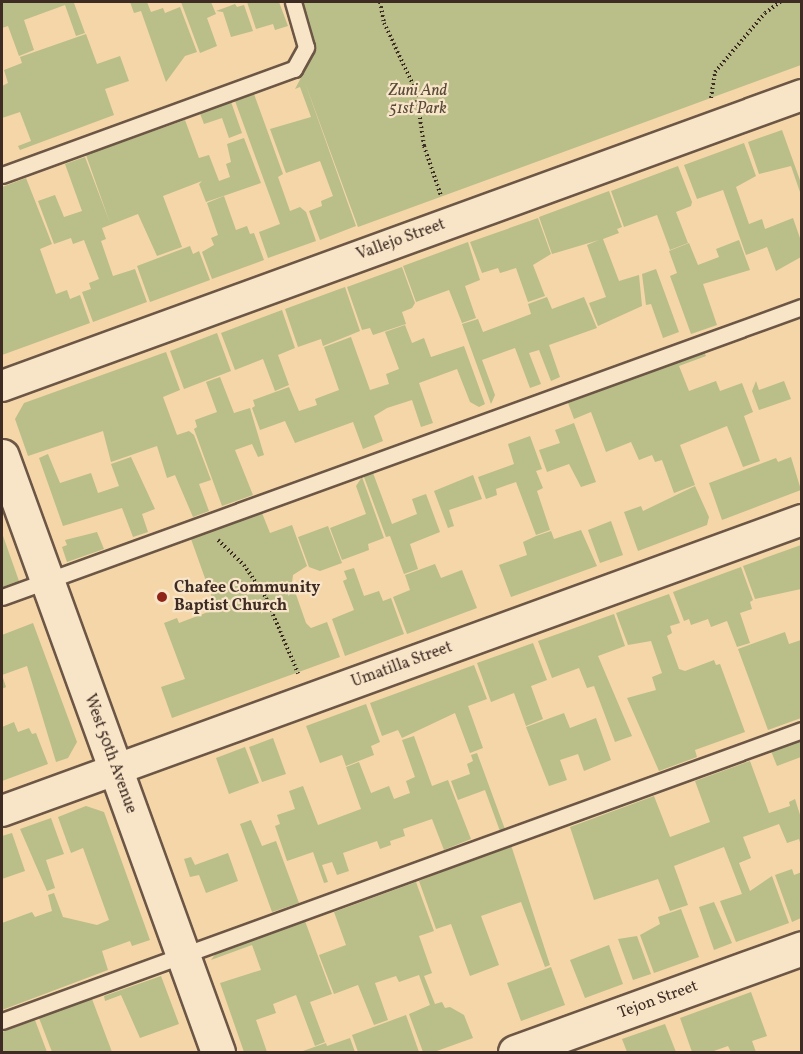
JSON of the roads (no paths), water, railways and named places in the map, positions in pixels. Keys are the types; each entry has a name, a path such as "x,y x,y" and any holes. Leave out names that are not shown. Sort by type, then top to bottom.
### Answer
{"street":[{"name":"Vallejo Street","path":"2,386 801,95"},
{"name":"West 50th Avenue","path":"2,456 218,1053"},
{"name":"Umatilla Street","path":"2,811 801,520"},
{"name":"Tejon Street","path":"514,1053 801,948"}],"lane":[{"path":"2,175 294,69 306,47 293,2"},
{"path":"2,597 801,307"},
{"path":"2,1021 801,730"}],"place":[{"name":"Chafee Community Baptist Church","path":"162,597"}],"park label":[{"name":"Zuni And 51st Park","path":"418,100"}]}
